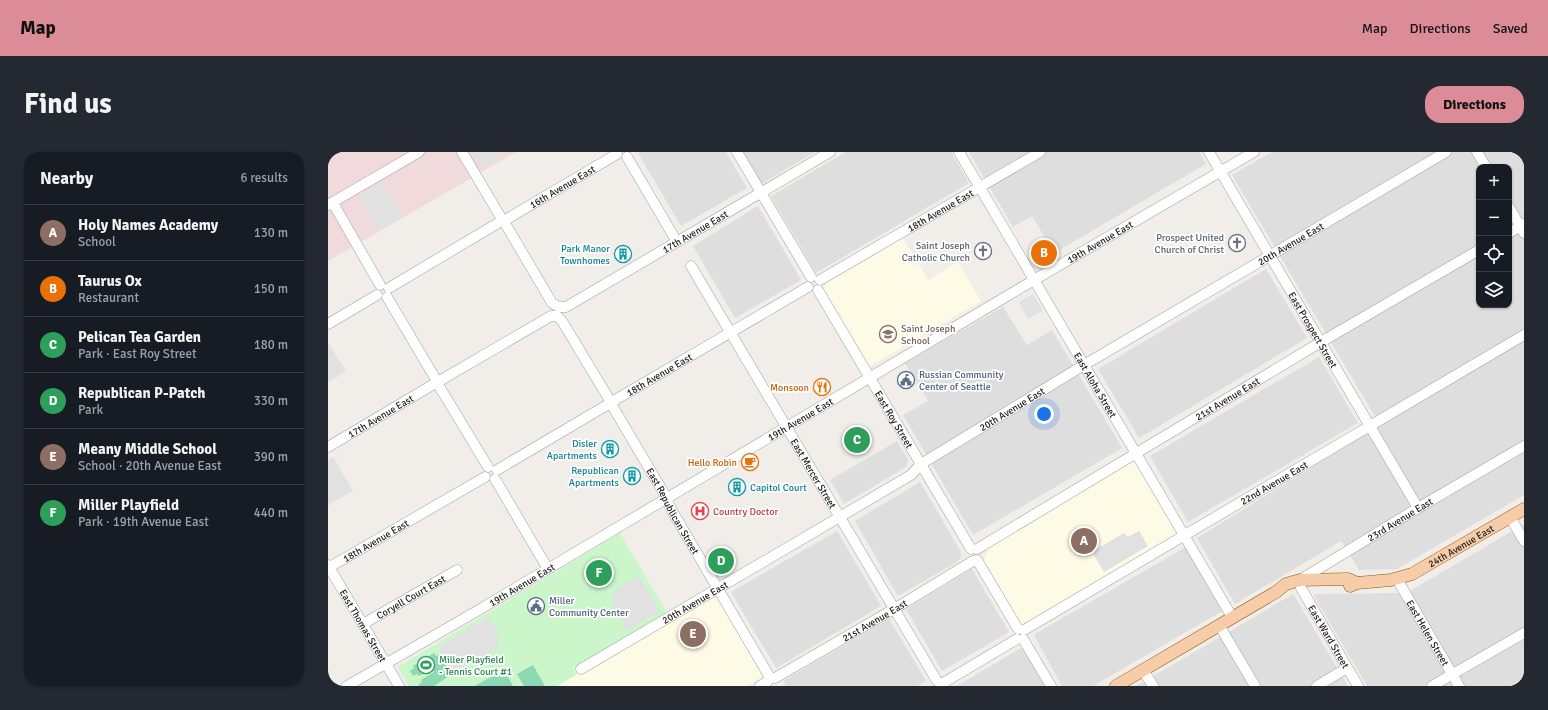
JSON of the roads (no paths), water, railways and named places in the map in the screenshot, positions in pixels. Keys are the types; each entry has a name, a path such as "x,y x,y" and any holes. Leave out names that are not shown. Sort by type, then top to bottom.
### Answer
{"main road":[{"name":"24th Avenue East","path":"1300,584 1349,586 1357,583 1397,579 1412,574 1524,509"},
{"name":"23rd Avenue East","path":"1116,686 1276,592 1300,584"}],"street":[{"path":"419,152 330,204 384,291 548,569"},
{"name":"East Republican Street","path":"462,152 662,490 770,682"},
{"name":"East Roy Street","path":"737,152 921,464 974,549"},
{"name":"17th Avenue East","path":"328,446 830,152"},
{"name":"East Aloha Street","path":"959,152 1232,617"},
{"name":"18th Avenue East","path":"328,567 1040,152"},
{"name":"East Prospect Street","path":"1209,152 1418,508"},
{"name":"19th Avenue East","path":"347,686 787,428 1034,280 1254,152"},
{"name":"20th Avenue East","path":"581,669 911,475 921,464 1084,365 1446,152"},
{"path":"1477,152 1484,164"},
{"path":"623,154 678,242"},
{"name":"16th Avenue East","path":"328,324 503,221 623,154"},
{"path":"1512,212 1523,228 1512,231"},
{"name":"21st Avenue East","path":"974,549 1321,342 1476,252"},
{"name":"East Mercer Street","path":"691,266 939,684"},
{"name":"22nd Avenue East","path":"939,684 1184,535 1524,336"},
{"name":"23rd Avenue East","path":"1300,584 1418,508 1524,446"},
{"path":"1510,517 1524,542"},
{"path":"974,549 969,555 975,560 1051,686"},
{"name":"21st Avenue East","path":"770,682 975,560"},
{"name":"East Thomas Street","path":"328,567 399,686"},
{"name":"Coryell Court East","path":"363,624 458,570"},
{"name":"East Helen Street","path":"1397,579 1459,686"},
{"name":"East Ward Street","path":"1300,584 1358,686"},
{"path":"1219,625 1255,686"},
{"path":"1432,686 1524,633"},
{"path":"1317,686 1347,668"},
{"path":"1143,670 1153,686"}],"place":[{"name":"Prospect United Church of Christ","path":"1237,243"},
{"name":"Saint Joseph Catholic Church","path":"983,251"},
{"name":"Taurus Ox","path":"1044,253"},
{"name":"Park Manor Townhomes","path":"623,254"},
{"name":"Saint Joseph School","path":"888,334"},
{"name":"Russian Community Center of Seattle","path":"906,380"},
{"name":"Monsoon","path":"822,387"},
{"name":"Pelican Tea Garden","path":"857,440"},
{"name":"Disler Apartments","path":"610,449"},
{"name":"Hello Robin","path":"750,462"},
{"name":"Republican Apartments","path":"632,476"},
{"name":"Capitol Court","path":"737,487"},
{"name":"Country Doctor","path":"700,511"},
{"name":"Holy Names Academy","path":"1084,541"},
{"name":"Republican P-Patch","path":"721,561"},
{"name":"Miller Playfield","path":"599,573"},
{"name":"Miller Community Center","path":"536,606"},
{"name":"Meany Middle School","path":"693,634"},
{"name":"Miller Playfield - Tennis Court #1","path":"426,665"}]}
